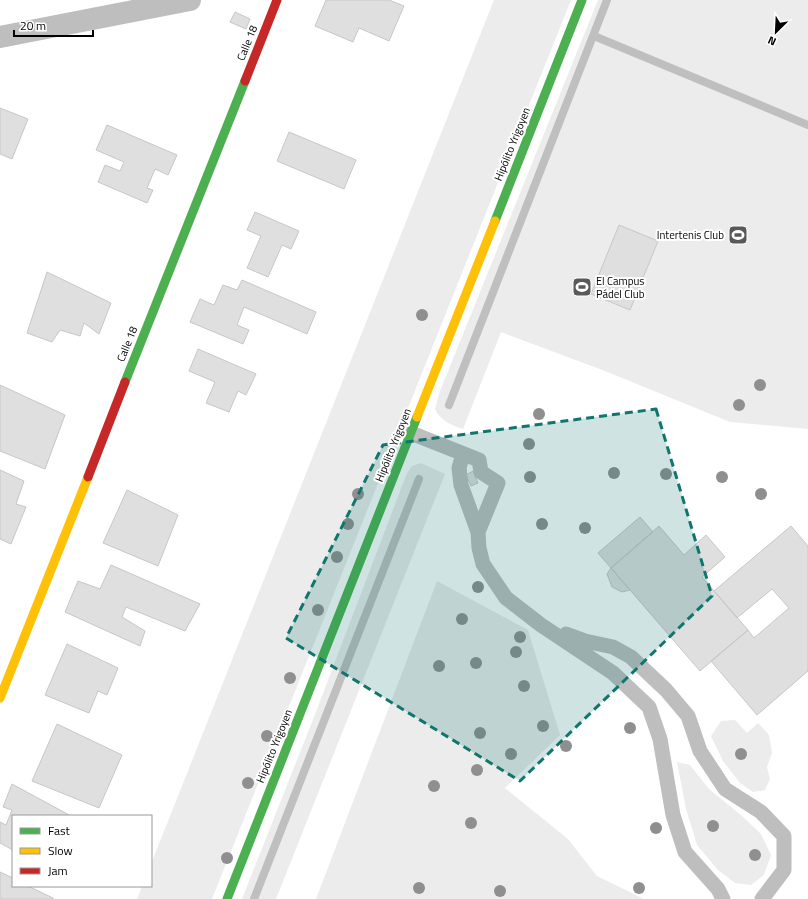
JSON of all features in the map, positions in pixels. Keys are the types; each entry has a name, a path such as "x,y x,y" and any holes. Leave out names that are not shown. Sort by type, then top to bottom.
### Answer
{"main road":[{"name":"Calle 18","path":"0,698 277,0"},
{"name":"Hipólito Yrigoyen","path":"227,899 582,0"}],"street":[{"path":"0,37 190,0"}],"lane":[{"path":"411,433 479,460 481,472 498,483 478,532"},
{"path":"463,454 459,468 461,485 478,532 478,548 483,564 506,598 541,625 613,672 649,707 660,739 673,815 686,852 720,894 733,899"},
{"path":"541,625 585,641 613,647 631,657 666,690 688,716 700,751 725,790 761,812 784,836 784,870 762,899"}],"highlighted area":[{"path":"656,409 712,596 520,781 286,638 383,445"}],"shaded area":[{"path":"494,0 571,0 212,899 137,899 142,887 152,887 152,861"},
{"path":"598,0 808,0 808,429 730,422 605,371 501,332 463,429 454,426 440,417 435,409 440,391"},
{"path":"421,463 445,474 276,899 242,899 312,722 407,473 412,466"},
{"path":"437,581 528,630 560,735 505,788 568,839 597,876 644,899 316,899"},
{"path":"735,720 747,733 758,723 769,735 772,753 767,767 770,779 765,790 753,792 740,783 723,761 711,736 721,721"},
{"path":"677,762 690,765 709,789 741,815 761,834 771,855 764,875 751,885 735,883 718,870 697,845 686,809"}],"building":[{"path":"326,0 389,0 404,6 389,41 359,28 353,42 315,26"},
{"path":"235,12 250,19 246,29 230,22"},
{"path":"0,108 28,119 12,159 0,154"},
{"path":"107,125 177,155 168,175 155,169 147,188 153,190 147,203 98,182 105,165 120,171 124,162 96,150"},
{"path":"289,132 356,160 344,189 277,161"},
{"path":"255,212 299,231 291,249 282,245 268,277 247,268 261,236 247,230"},
{"path":"619,225 658,241 630,310 591,294"},
{"path":"47,272 111,303 99,334 84,323 80,336 60,330 52,342 27,333"},
{"path":"242,280 316,312 307,334 244,307 237,325 249,330 243,344 190,322 200,299 214,305 223,285 237,290"},
{"path":"198,349 256,374 246,395 238,391 229,412 206,403 215,382 189,371"},
{"path":"0,385 65,415 45,469 0,451"},
{"path":"0,470 24,481 16,504 26,507 11,544 0,539"},
{"path":"473,471 478,483 471,486 466,475"},
{"path":"127,490 178,515 158,566 103,543"},
{"path":"640,517 653,532 611,568 598,553"},
{"path":"659,526 684,555 706,535 725,557 702,577 748,630 700,671 611,568"},
{"path":"791,526 808,546 808,671 757,715 711,661 748,630 754,638 789,608 772,589 737,618 714,591"},
{"path":"111,565 200,604 185,631 126,607 122,617 145,631 140,646 65,612 78,581 100,589"},
{"path":"611,568 630,590 622,592 612,587 607,574"},
{"path":"67,644 118,668 107,695 98,691 89,713 45,695"},
{"path":"57,724 122,755 99,808 32,781"},
{"path":"12,784 69,815 12,815 12,849 0,843 0,822 6,825 12,810 3,807"},
{"path":"0,872 12,878 12,887 30,887 53,898 53,899 0,899"}],"waterway":[{"path":"449,405 607,0"},
{"path":"594,36 808,125"},
{"path":"254,899 419,479"}],"traffic: fast":[{"path":"495,221 582,0"},
{"path":"125,382 245,81"},
{"path":"227,899 417,417"}],"traffic: slow":[{"path":"417,417 495,221"},
{"path":"0,698 88,477"}],"traffic: jam":[{"path":"245,81 277,0"},
{"path":"88,477 125,382"}],"place":[{"name":"Intertenis Club","path":"738,235"},
{"name":"El Campus Pádel Club","path":"582,287"}]}
